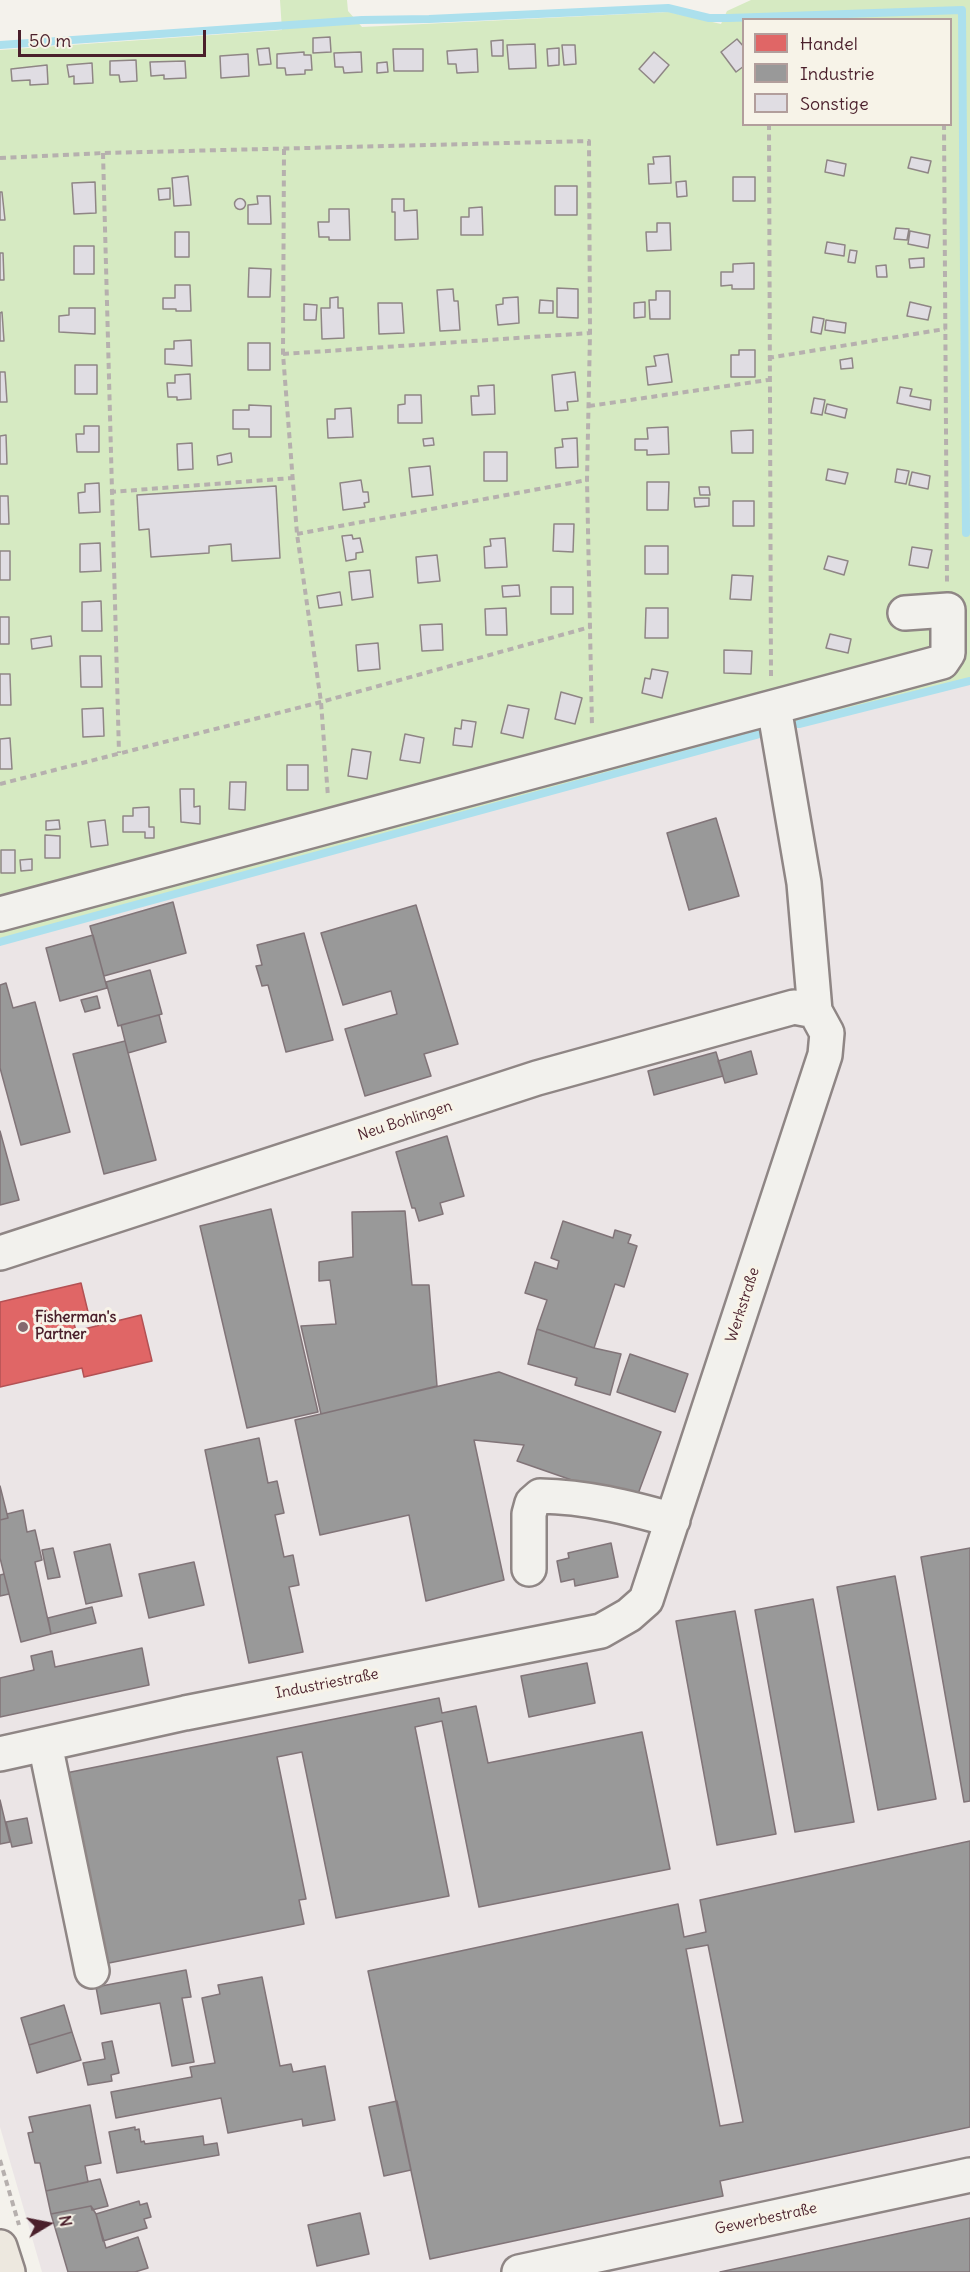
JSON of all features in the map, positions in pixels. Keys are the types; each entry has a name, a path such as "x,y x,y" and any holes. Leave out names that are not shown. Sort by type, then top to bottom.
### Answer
{"main road":[{"path":"8,2272 10,2237"}],"street":[{"path":"0,914 942,662 948,653 948,610 905,613"},
{"name":"Werkstraße","path":"646,1600 825,1055 827,1033 815,1011 804,883 774,707"},
{"name":"Neu Bohlingen","path":"0,1253 537,1078 794,1007 815,1011"},
{"path":"529,1569 529,1514 532,1503 540,1496 574,1497 611,1503 672,1520"},
{"name":"Industriestraße","path":"0,1754 196,1710 601,1631 629,1616 646,1600"},
{"path":"45,1744 92,1971"},
{"name":"Gewerbestraße","path":"519,2272 563,2267 970,2175"}],"path":[{"path":"769,126 768,380 771,682 774,707"},
{"path":"944,126 948,610"},
{"path":"0,158 103,153 589,141 590,333 587,480 592,729 596,754"},
{"path":"284,149 283,354 292,478 297,534 321,702 328,798 334,824"},
{"path":"103,153 110,492 119,753"},
{"path":"768,358 945,329"},
{"path":"283,354 590,333"},
{"path":"589,406 768,380"},
{"path":"110,492 292,478"},
{"path":"297,534 587,480"},
{"path":"0,784 321,702 590,627"},
{"path":"0,2160 10,2237"}],"shaded area":[{"path":"970,681 970,2272 42,2272 0,2127 0,942 760,734"}],"green space":[{"path":"280,0 347,0 348,11 362,27 669,12 721,24 727,11 751,0 970,0 970,681 760,734 0,942 0,50 282,30"}],"building: Handel":[{"path":"81,1283 89,1316 73,1320 76,1331 141,1315 152,1361 84,1377 82,1368 0,1387 0,1302"}],"building: Industrie":[{"path":"716,818 739,896 689,910 667,833"},
{"path":"173,902 186,953 104,976 90,926"},
{"path":"416,905 458,1044 424,1054 431,1076 365,1096 345,1029 397,1014 391,991 343,1005 321,933"},
{"path":"304,933 333,1040 286,1052 268,985 262,986 256,966 262,965 257,945"},
{"path":"93,935 107,988 60,1001 46,948"},
{"path":"150,970 162,1014 118,1026 106,982"},
{"path":"6,983 13,1008 35,1002 70,1132 21,1145 0,1068 0,985"},
{"path":"97,996 100,1008 85,1012 81,1000"},
{"path":"159,1015 166,1042 128,1053 121,1025"},
{"path":"125,1041 156,1160 104,1174 73,1054"},
{"path":"751,1051 757,1074 725,1083 718,1061"},
{"path":"716,1052 723,1076 654,1095 648,1071"},
{"path":"0,1131 19,1200 0,1205"},
{"path":"447,1136 464,1196 440,1203 443,1214 419,1221 415,1208 412,1208 396,1152"},
{"path":"271,1209 318,1412 247,1428 200,1226"},
{"path":"405,1211 412,1285 429,1285 437,1386 321,1414 301,1326 336,1324 330,1280 319,1281 319,1262 353,1257 352,1212"},
{"path":"563,1221 613,1238 615,1230 631,1235 628,1243 637,1246 624,1287 615,1284 594,1348 537,1329 547,1300 525,1293 535,1262 557,1269 559,1261 551,1258"},
{"path":"537,1329 594,1348 621,1354 610,1395 575,1385 577,1378 528,1364"},
{"path":"630,1354 688,1374 675,1412 617,1392"},
{"path":"499,1372 661,1432 635,1502 517,1461 524,1445 474,1440 504,1580 426,1601 409,1515 320,1535 295,1420"},
{"path":"259,1438 268,1483 277,1481 284,1513 275,1515 284,1557 293,1555 299,1585 289,1587 303,1652 249,1663 205,1450"},
{"path":"0,1486 8,1518 0,1520"},
{"path":"23,1510 27,1532 35,1530 42,1560 35,1562 51,1634 21,1642 0,1558 0,1520 8,1518 7,1514"},
{"path":"611,1543 618,1577 575,1586 574,1579 561,1582 557,1561 569,1558 568,1553"},
{"path":"110,1544 122,1596 86,1604 74,1552"},
{"path":"53,1548 60,1577 48,1579 42,1550"},
{"path":"970,1548 970,1801 964,1802 921,1557"},
{"path":"194,1562 204,1605 149,1618 139,1574"},
{"path":"4,1574 9,1594 0,1596 0,1575"},
{"path":"895,1576 936,1799 878,1810 837,1587"},
{"path":"813,1599 854,1822 795,1832 755,1610"},
{"path":"92,1607 96,1623 51,1634 48,1618"},
{"path":"735,1611 776,1834 717,1845 676,1621"},
{"path":"142,1648 149,1685 0,1717 0,1678 34,1670 31,1656 52,1651 55,1667"},
{"path":"587,1663 595,1703 529,1717 521,1676"},
{"path":"439,1698 442,1713 476,1706 488,1763 642,1732 670,1869 479,1907 442,1721 415,1727 449,1896 336,1918 302,1752 277,1757 306,1899 299,1900 304,1924 99,1965 61,1774"},
{"path":"0,1800 10,1842 0,1844"},
{"path":"27,1818 32,1843 12,1847 6,1822"},
{"path":"970,1841 970,2127 720,2181 723,2196 430,2259 368,1971 678,1904 684,1937 706,1932 700,1900","holes":["708,1945 743,2122 720,2126 686,1949"]},
{"path":"186,1970 191,1997 182,1998 194,2062 172,2066 160,2003 101,2014 96,1987"},
{"path":"262,1977 280,2066 291,2064 293,2072 325,2066 335,2120 303,2126 302,2119 228,2133 221,2098 116,2118 111,2092 192,2077 190,2067 215,2063 202,1998 220,1994 218,1985"},
{"path":"64,2005 72,2032 29,2045 21,2018"},
{"path":"72,2032 81,2060 37,2073 29,2045"},
{"path":"112,2041 119,2073 111,2075 112,2081 88,2085 83,2063 105,2059 102,2043"},
{"path":"397,2101 411,2170 384,2176 369,2107"},
{"path":"90,2105 101,2163 85,2166 88,2182 46,2191 40,2163 35,2163 28,2133 33,2132 29,2117"},
{"path":"135,2127 135,2130 139,2129 141,2142 144,2141 145,2144 203,2136 204,2145 217,2143 219,2155 117,2173 109,2132"},
{"path":"100,2179 108,2206 92,2210 91,2206 51,2214 46,2191"},
{"path":"139,2201 140,2205 147,2203 151,2217 144,2219 147,2228 103,2241 96,2214"},
{"path":"91,2206 96,2214 106,2248 138,2237 148,2268 135,2272 68,2272 51,2214"},
{"path":"360,2213 369,2254 317,2266 308,2225"},
{"path":"970,2218 970,2272 720,2272"}],"building: Sonstige":[{"path":"330,37 331,52 313,53 313,38"},
{"path":"737,39 742,45 742,68 736,72 721,52"},
{"path":"503,40 503,56 492,56 491,41"},
{"path":"535,44 536,68 509,69 507,45"},
{"path":"562,45 575,45 576,64 564,65"},
{"path":"269,48 271,64 259,65 257,49"},
{"path":"559,48 559,65 548,66 547,49"},
{"path":"393,49 423,49 423,71 394,71"},
{"path":"477,49 478,72 457,73 456,64 448,64 447,51"},
{"path":"304,52 304,55 311,55 312,70 305,70 305,74 286,75 285,68 277,68 277,54"},
{"path":"361,52 362,72 344,73 343,67 335,67 334,53"},
{"path":"654,52 669,65 654,83 639,69"},
{"path":"248,54 249,76 221,78 220,56"},
{"path":"136,60 137,81 120,82 119,75 110,75 110,61"},
{"path":"185,61 186,78 164,79 164,75 151,76 150,62"},
{"path":"387,62 388,72 377,73 377,63"},
{"path":"92,63 93,83 74,84 74,76 69,77 67,65"},
{"path":"47,65 48,84 30,85 30,80 12,81 11,69"},
{"path":"670,156 671,183 649,184 648,164 654,164 653,157"},
{"path":"911,157 931,161 928,173 908,168"},
{"path":"827,160 846,164 844,176 825,172"},
{"path":"188,176 191,205 174,206 172,178"},
{"path":"733,177 755,177 755,201 733,201"},
{"path":"686,181 687,196 677,197 676,182"},
{"path":"95,182 96,213 74,214 72,183"},
{"path":"555,186 577,186 577,215 555,215"},
{"path":"170,188 170,199 159,200 158,189"},
{"path":"0,192 2,192 5,220 0,220"},
{"path":"257,196 270,196 271,224 248,224 248,205 258,204"},
{"path":"240,199 244,200 244,208 240,209 236,208 235,204 236,200"},
{"path":"392,199 404,199 404,211 417,210 418,239 395,240 395,212 392,212"},
{"path":"482,207 483,235 461,235 461,217 469,217 469,208"},
{"path":"329,209 349,209 350,240 329,240 329,237 319,237 318,222 329,222"},
{"path":"657,223 670,223 671,250 647,251 646,232 657,232"},
{"path":"896,228 909,229 907,240 894,239"},
{"path":"910,231 930,235 928,248 908,244"},
{"path":"175,232 189,232 189,257 175,257"},
{"path":"827,242 845,245 844,256 825,253"},
{"path":"74,246 94,246 94,274 74,274"},
{"path":"850,250 857,251 855,263 848,262"},
{"path":"0,253 3,253 4,280 0,280"},
{"path":"924,258 924,267 910,268 909,259"},
{"path":"754,263 754,289 732,289 732,285 721,286 721,272 733,272 733,264"},
{"path":"886,265 887,277 877,277 876,266"},
{"path":"249,268 271,269 270,297 248,297"},
{"path":"175,285 190,285 191,311 163,309 163,298 175,298"},
{"path":"557,288 578,289 578,318 557,317"},
{"path":"453,289 454,301 458,301 460,330 440,331 437,290"},
{"path":"656,291 670,291 670,319 650,319 649,300 656,300"},
{"path":"338,297 338,308 343,308 344,338 322,339 321,308 330,308 330,298"},
{"path":"518,297 519,323 498,325 496,305 503,304 503,298"},
{"path":"540,300 553,301 553,313 539,313"},
{"path":"645,302 645,317 634,318 634,303"},
{"path":"910,302 931,307 928,320 907,316"},
{"path":"378,303 402,303 404,333 379,334"},
{"path":"304,304 317,305 316,320 304,320"},
{"path":"69,308 95,308 95,334 59,332 59,316 69,315"},
{"path":"2,312 4,341 0,341 0,313"},
{"path":"813,317 824,319 821,334 811,332"},
{"path":"826,320 846,323 845,333 825,330"},
{"path":"191,340 192,366 165,364 165,349 174,349 174,341"},
{"path":"248,343 270,343 270,370 248,370"},
{"path":"739,350 755,350 755,377 731,377 731,355 739,355"},
{"path":"668,354 672,382 648,385 646,367 656,366 654,356"},
{"path":"852,358 853,368 841,369 840,360"},
{"path":"75,365 97,365 97,394 75,394"},
{"path":"0,372 5,372 7,402 0,402"},
{"path":"575,372 578,401 567,402 568,410 555,411 552,375"},
{"path":"190,374 191,399 177,400 177,397 168,397 167,383 175,383 175,375"},
{"path":"494,385 495,414 472,415 471,396 479,396 478,386"},
{"path":"900,387 912,389 910,396 931,400 930,410 897,403"},
{"path":"405,395 421,395 422,423 398,423 398,405 405,404"},
{"path":"814,398 825,400 822,415 811,413"},
{"path":"827,404 847,409 845,418 825,413"},
{"path":"249,405 271,406 271,437 249,437 249,429 233,429 233,410 249,410"},
{"path":"351,408 353,437 328,438 327,419 335,419 335,409"},
{"path":"84,426 99,426 99,452 77,452 76,434 84,434"},
{"path":"668,427 669,454 647,455 647,450 635,450 635,439 648,439 647,428"},
{"path":"753,430 753,453 732,453 731,431"},
{"path":"6,435 7,464 0,464 0,436"},
{"path":"433,438 434,445 424,446 423,439"},
{"path":"577,438 578,467 556,468 555,448 563,447 562,439"},
{"path":"192,443 193,469 178,470 177,444"},
{"path":"484,452 507,452 507,481 484,481"},
{"path":"231,453 232,462 218,465 217,456"},
{"path":"430,466 433,495 412,497 409,468"},
{"path":"828,469 848,473 845,484 826,480"},
{"path":"897,469 909,471 906,484 895,482"},
{"path":"912,472 930,476 928,489 909,485"},
{"path":"361,480 363,492 368,492 369,502 364,503 365,507 343,510 340,483"},
{"path":"647,482 669,482 668,510 647,510"},
{"path":"99,483 100,512 79,513 78,493 85,492 85,484"},
{"path":"276,486 280,558 232,561 231,544 209,546 209,553 151,557 149,529 139,530 137,495"},
{"path":"699,487 709,487 710,495 700,495"},
{"path":"0,496 8,496 9,524 0,524"},
{"path":"694,498 709,498 709,506 695,507"},
{"path":"733,501 754,501 754,526 733,526"},
{"path":"554,524 574,524 573,552 553,551"},
{"path":"352,535 353,539 360,538 363,552 356,553 356,559 346,561 342,536"},
{"path":"505,538 507,567 485,568 484,547 491,546 490,539"},
{"path":"100,543 101,571 80,572 80,544"},
{"path":"645,546 668,546 668,574 645,574"},
{"path":"912,547 932,550 928,568 909,565"},
{"path":"0,551 10,551 10,580 0,580"},
{"path":"437,555 440,581 418,583 416,557"},
{"path":"828,556 848,561 844,575 824,569"},
{"path":"370,570 373,597 352,600 349,572"},
{"path":"732,575 753,576 751,600 730,599"},
{"path":"519,585 520,596 503,597 502,586"},
{"path":"551,587 573,587 573,614 551,614"},
{"path":"340,592 342,605 319,608 317,596"},
{"path":"101,601 102,631 82,631 82,602"},
{"path":"506,608 507,635 486,635 485,609"},
{"path":"646,608 668,608 668,638 645,638"},
{"path":"0,617 9,617 9,644 0,644"},
{"path":"442,624 443,650 422,651 420,625"},
{"path":"830,634 851,639 848,653 826,648"},
{"path":"51,636 52,646 32,649 31,639"},
{"path":"378,643 380,669 358,671 356,645"},
{"path":"724,650 752,651 751,674 724,673"},
{"path":"80,656 101,656 102,687 81,687"},
{"path":"652,669 668,672 662,698 642,693 645,678 650,679"},
{"path":"0,674 10,674 11,705 0,705"},
{"path":"561,692 582,698 575,724 555,719"},
{"path":"508,705 529,709 523,738 501,733"},
{"path":"103,708 104,736 83,737 82,709"},
{"path":"462,720 476,722 472,747 453,745 455,728 461,729"},
{"path":"405,734 424,738 420,763 400,760"},
{"path":"10,738 12,769 0,769 0,739"},
{"path":"352,749 371,752 367,779 348,776"},
{"path":"287,765 308,765 308,790 287,790"},
{"path":"230,782 246,782 245,810 229,809"},
{"path":"180,789 194,789 194,807 200,806 200,824 181,822"},
{"path":"149,807 149,827 154,827 154,838 145,838 145,832 123,832 123,816 133,816 133,808"},
{"path":"59,820 60,829 46,830 46,821"},
{"path":"105,820 108,845 91,847 88,822"},
{"path":"45,835 60,836 60,858 45,858"},
{"path":"1,850 15,850 15,873 1,873"},
{"path":"32,859 32,870 21,871 20,860"}],"waterway":[{"path":"0,45 362,20 668,8 709,18 962,10 966,533"},
{"path":"799,724 970,681"},
{"path":"0,942 760,734"}],"place":[{"name":"Fisherman's Partner","path":"23,1327"}]}
